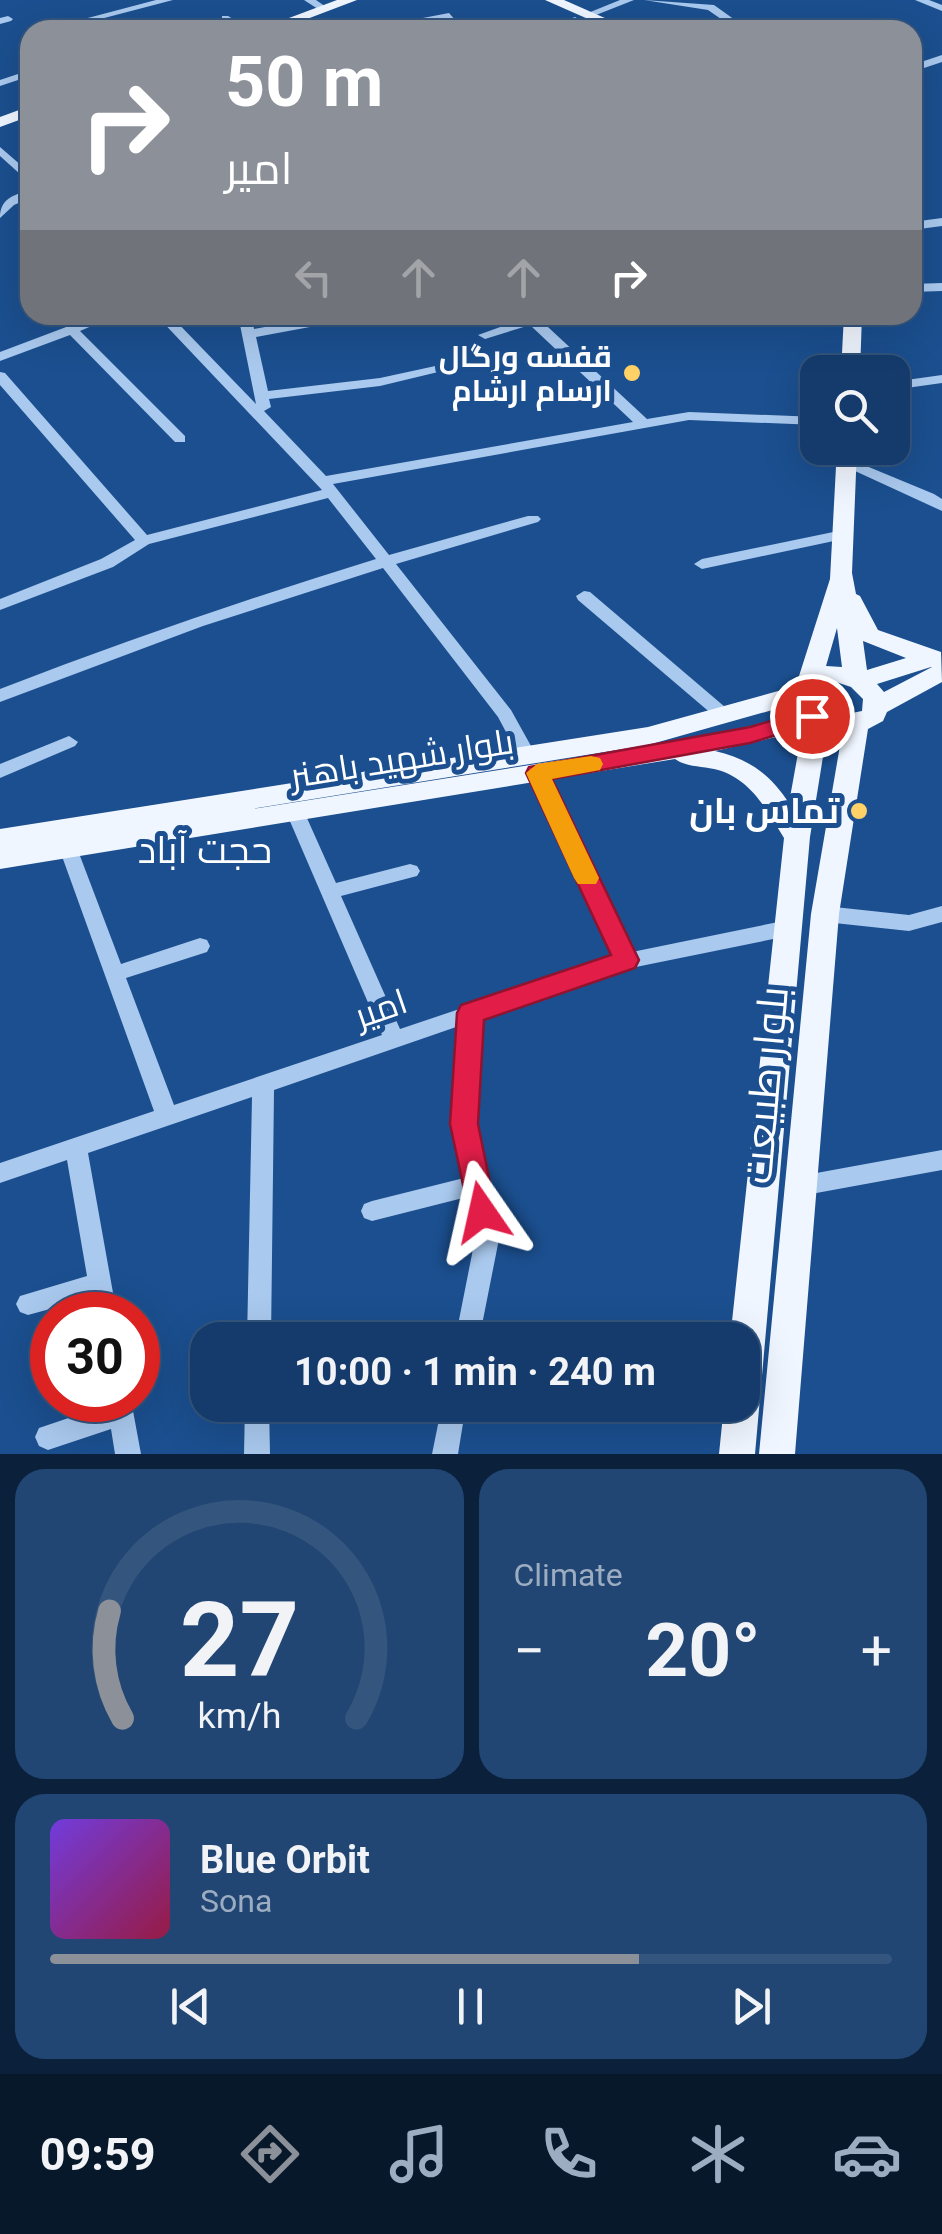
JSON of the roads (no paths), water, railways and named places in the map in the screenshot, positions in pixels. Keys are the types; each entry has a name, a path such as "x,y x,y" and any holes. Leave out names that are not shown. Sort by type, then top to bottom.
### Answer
{"main road":[{"path":"293,20 350,0"},
{"path":"530,0 592,20"},
{"path":"552,0 586,20"},
{"path":"852,355 853,325"},
{"path":"846,465 842,573 858,680 876,697 866,716"},
{"path":"842,573 869,635 938,662"},
{"name":"بلوار طبیعت","path":"749,1322 809,702 842,573"},
{"path":"938,662 866,716 842,727 809,702 834,674 858,680 938,662"},
{"name":"بلوار شهید باهنر","path":"0,839 532,764 656,754 782,728 809,702"},
{"name":"بلوار شهید باهنر","path":"0,859 295,812 809,702"},
{"name":"بلوار طبیعت","path":"777,1454 826,914 866,716"},
{"path":"656,754 714,758 762,781 797,837"},
{"path":"737,1454 740,1422"}],"street":[{"path":"89,18 168,0"},
{"path":"309,0 324,9"},
{"path":"573,20 629,0"},
{"path":"649,0 710,7 729,20"},
{"path":"920,0 942,8"},
{"path":"424,20 449,16 452,20"},
{"path":"226,18 230,20"},
{"path":"0,214 10,202 20,198"},
{"path":"0,357 82,325"},
{"path":"174,325 328,486 504,714 626,960"},
{"path":"247,325 267,422"},
{"path":"248,334 298,325"},
{"path":"485,335 511,325"},
{"path":"538,325 644,424"},
{"path":"71,329 180,439"},
{"path":"262,396 380,382 458,363"},
{"path":"0,376 144,541"},
{"path":"910,383 942,379"},
{"path":"0,605 107,563 144,541 328,486 690,416 800,420"},
{"path":"868,465 938,498"},
{"path":"0,696 95,658 385,560 533,519"},
{"path":"702,564 843,535"},
{"path":"584,596 726,717"},
{"path":"0,771 69,742"},
{"path":"295,812 394,1039"},
{"path":"68,848 167,1116"},
{"path":"330,892 410,871"},
{"path":"826,914 908,923 942,914"},
{"name":"امیر","path":"0,1173 626,960 788,928"},
{"path":"114,974 200,946"},
{"path":"470,1013 464,1124 487,1239 471,1322"},
{"path":"258,1322 263,1084"},
{"path":"76,1147 100,1292"},
{"path":"800,1186 942,1160"},
{"path":"372,1212 476,1185"},
{"path":"28,1304 99,1284"},
{"path":"48,1437 83,1422"},
{"path":"123,1422 128,1454"},
{"path":"256,1454 257,1422"},
{"path":"445,1454 451,1422"}],"place":[{"name":"قفسه ورگال ارسام ارشام","path":"632,373"},
{"name":"تماس بان","path":"859,811"}],"district":[{"name":"حجت آباد","path":"205,850"}]}
